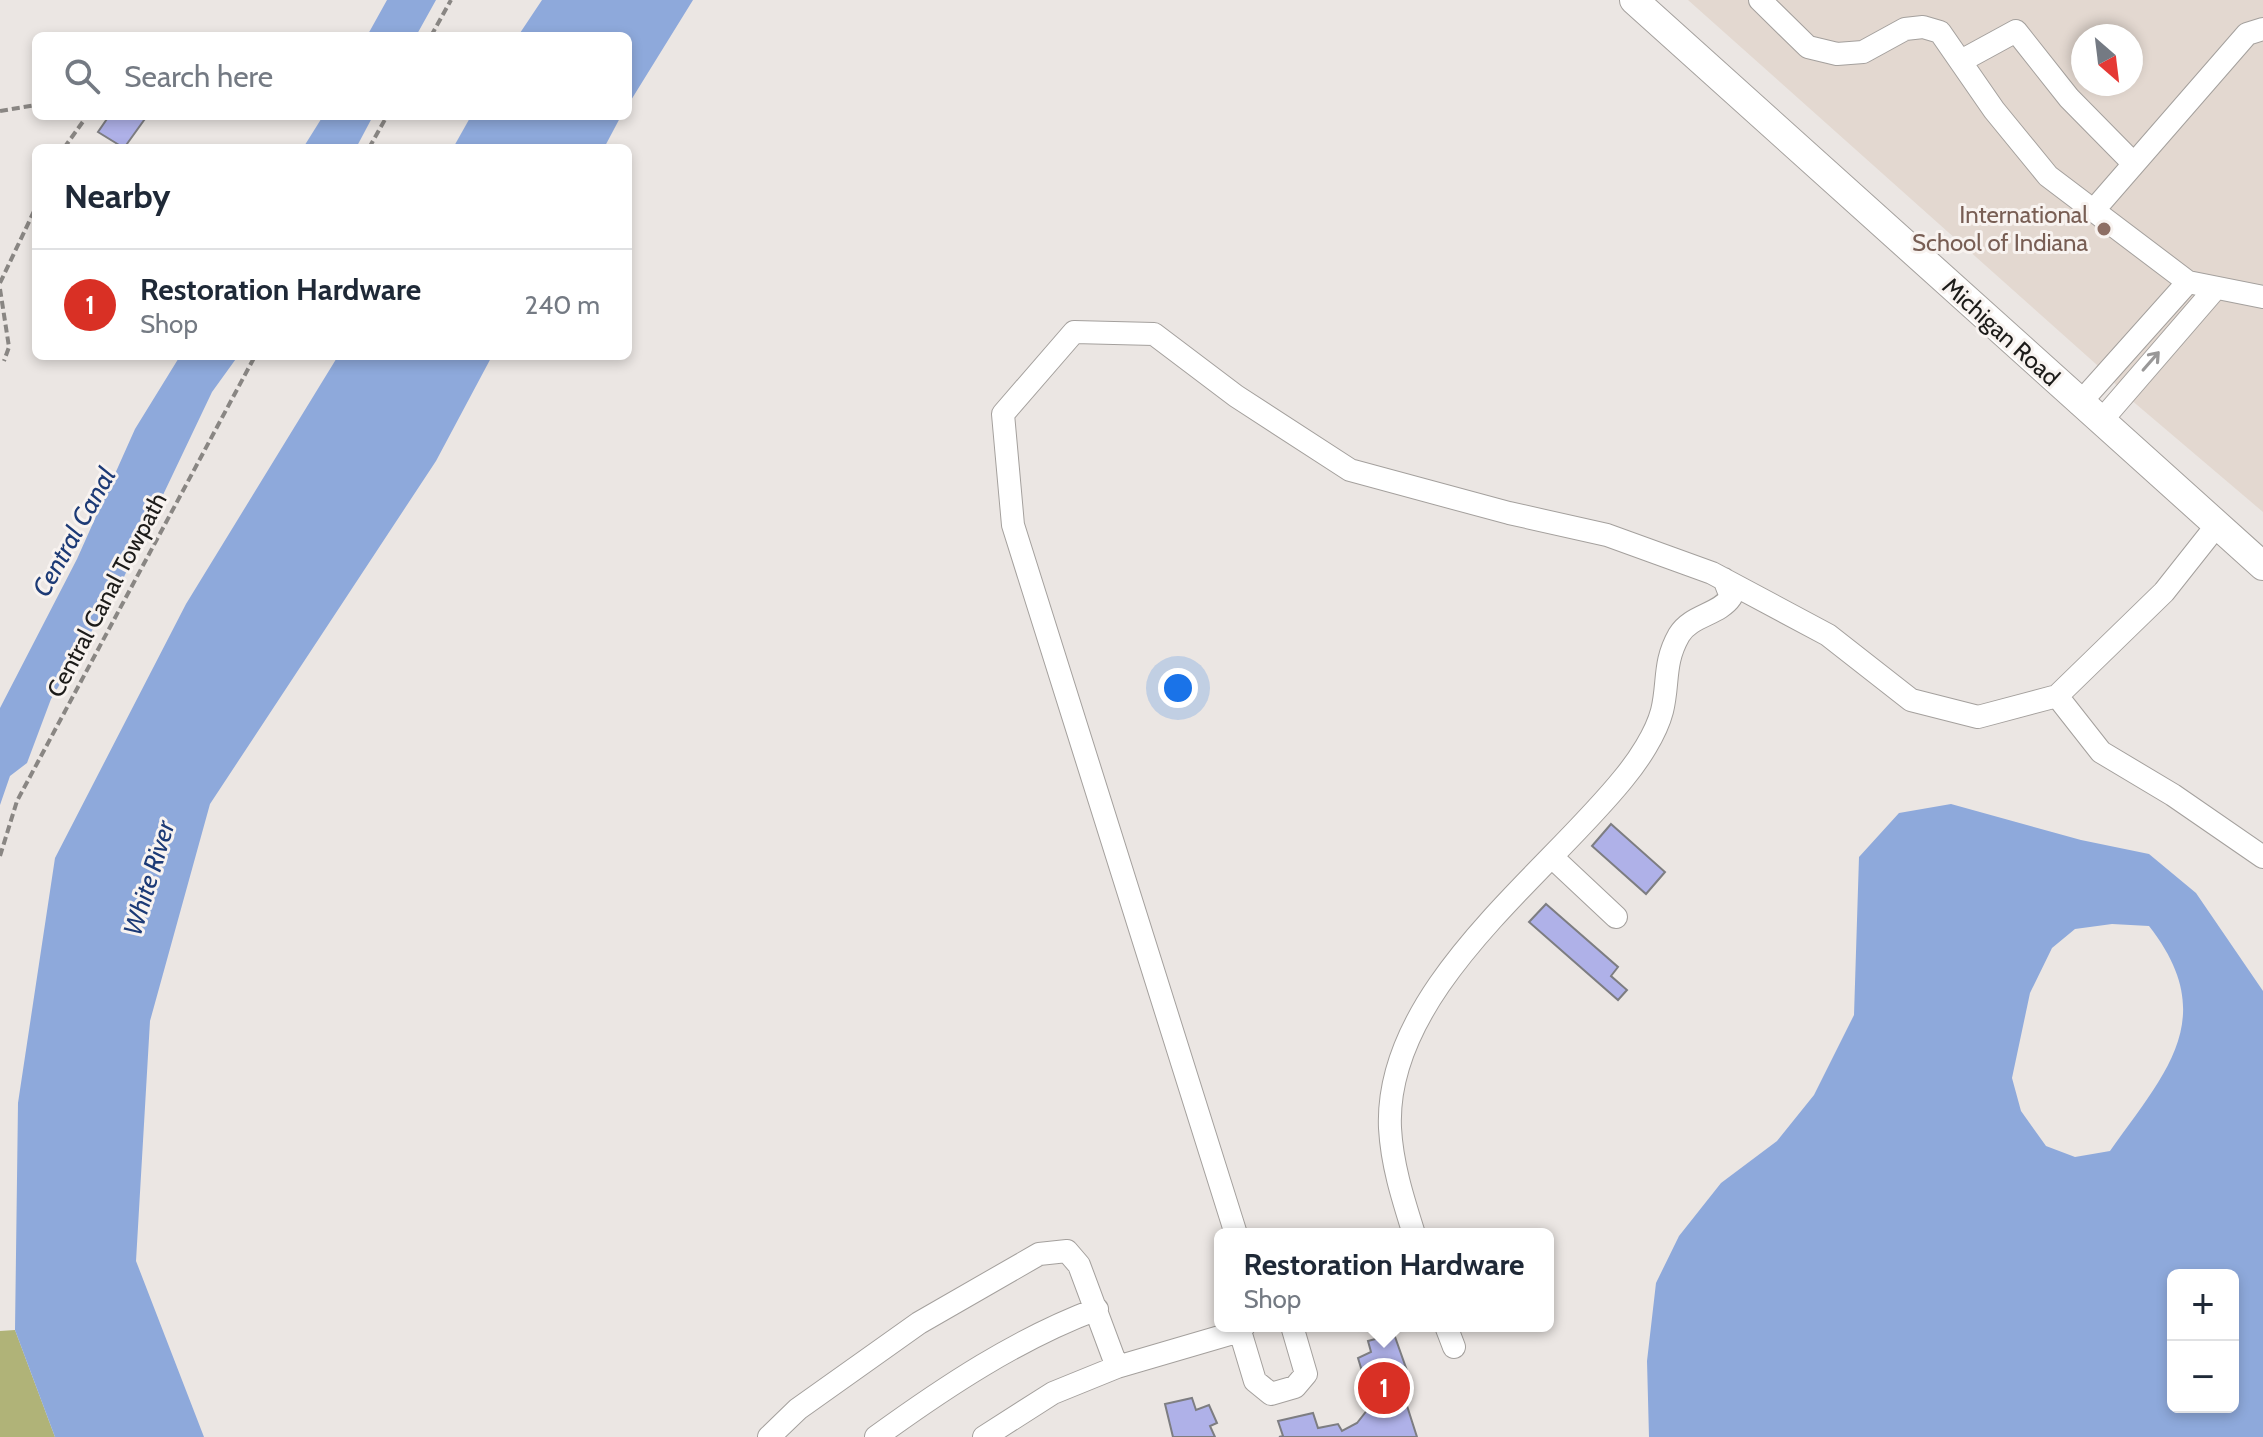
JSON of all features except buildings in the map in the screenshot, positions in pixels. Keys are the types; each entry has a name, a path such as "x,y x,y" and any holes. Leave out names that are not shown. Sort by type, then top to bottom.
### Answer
{"main road":[{"name":"Michigan Road","path":"1634,0 2263,566"}],"lane":[{"path":"1760,0 1808,47 1837,54 1863,52 1905,29 1923,27 1940,32 1994,110 2048,176 2188,282 2263,297"},
{"path":"2093,211 2247,34 2263,29"},
{"path":"1961,61 2016,31 2069,98 2134,164"},
{"path":"2090,412 2188,282"},
{"path":"2090,412 2215,289"},
{"path":"1234,1228 1013,525 1003,414 1074,332 1154,334 1236,396 1350,470 1509,513 1607,535 1724,579 1828,635 1911,700 1978,717 2057,696 2164,592 2217,525"},
{"path":"1724,579 1731,597 1726,604"},
{"path":"1412,1228 1393,1162 1390,1124 1406,1042 1445,974 1624,778 1646,745 1662,711 1669,655 1681,631 1726,604 1770,603"},
{"path":"2057,696 2101,752 2263,857"},
{"path":"1552,857 1616,917"},
{"path":"769,1437 798,1409 919,1323 1039,1254 1067,1251 1079,1265 1117,1367"},
{"path":"876,1437 919,1406 1043,1329 1097,1309"},
{"path":"984,1437 1053,1393 1117,1367 1229,1332"},
{"path":"1243,1332 1255,1381 1271,1394 1295,1387 1306,1374 1294,1332"}],"path":[{"path":"433,32 451,0"},
{"path":"0,111 32,106"},
{"path":"67,144 84,120"},
{"path":"371,144 385,120"},
{"path":"4,361 9,347 0,286 32,216"},
{"name":"Central Canal Towpath","path":"0,856 17,801 253,360"}],"shaded area":[{"name":"International School of Indiana","path":"1688,0 2263,0 2263,512 2123,393 2106,373"}],"green space":[{"path":"15,1330 55,1437 0,1437 0,1331"}],"water":[{"path":"387,0 436,0 418,32 369,32"},
{"path":"542,0 693,0 632,99 632,32 521,32"},
{"path":"320,120 371,120 358,144 306,144"},
{"path":"469,120 619,120 606,144 455,144"},
{"path":"178,360 235,360 212,392 123,579 51,699 27,763 10,776 0,805 0,708 77,559 135,429"},
{"name":"White River","path":"336,360 490,360 436,461 210,804 150,1021 136,1261 204,1437 55,1437 15,1330 18,1103 55,858 186,604"},
{"path":"1951,804 2081,840 2149,854 2196,893 2263,991 2263,1437 1649,1437 1647,1361 1656,1283 1679,1236 1721,1183 1777,1141 1814,1095 1854,1015 1859,857 1899,813","holes":["2112,924 2149,926 2170,959 2181,989 2183,1017 2177,1044 2165,1070 2110,1151 2075,1157 2046,1146 2021,1111 2012,1078 2030,993 2052,948 2075,929"]}],"place":[{"name":"International School of Indiana","path":"2104,229"},
{"name":"Restoration Hardware","path":"1384,1388"}],"water label":[{"name":"Central Canal","path":"74,532"}]}
